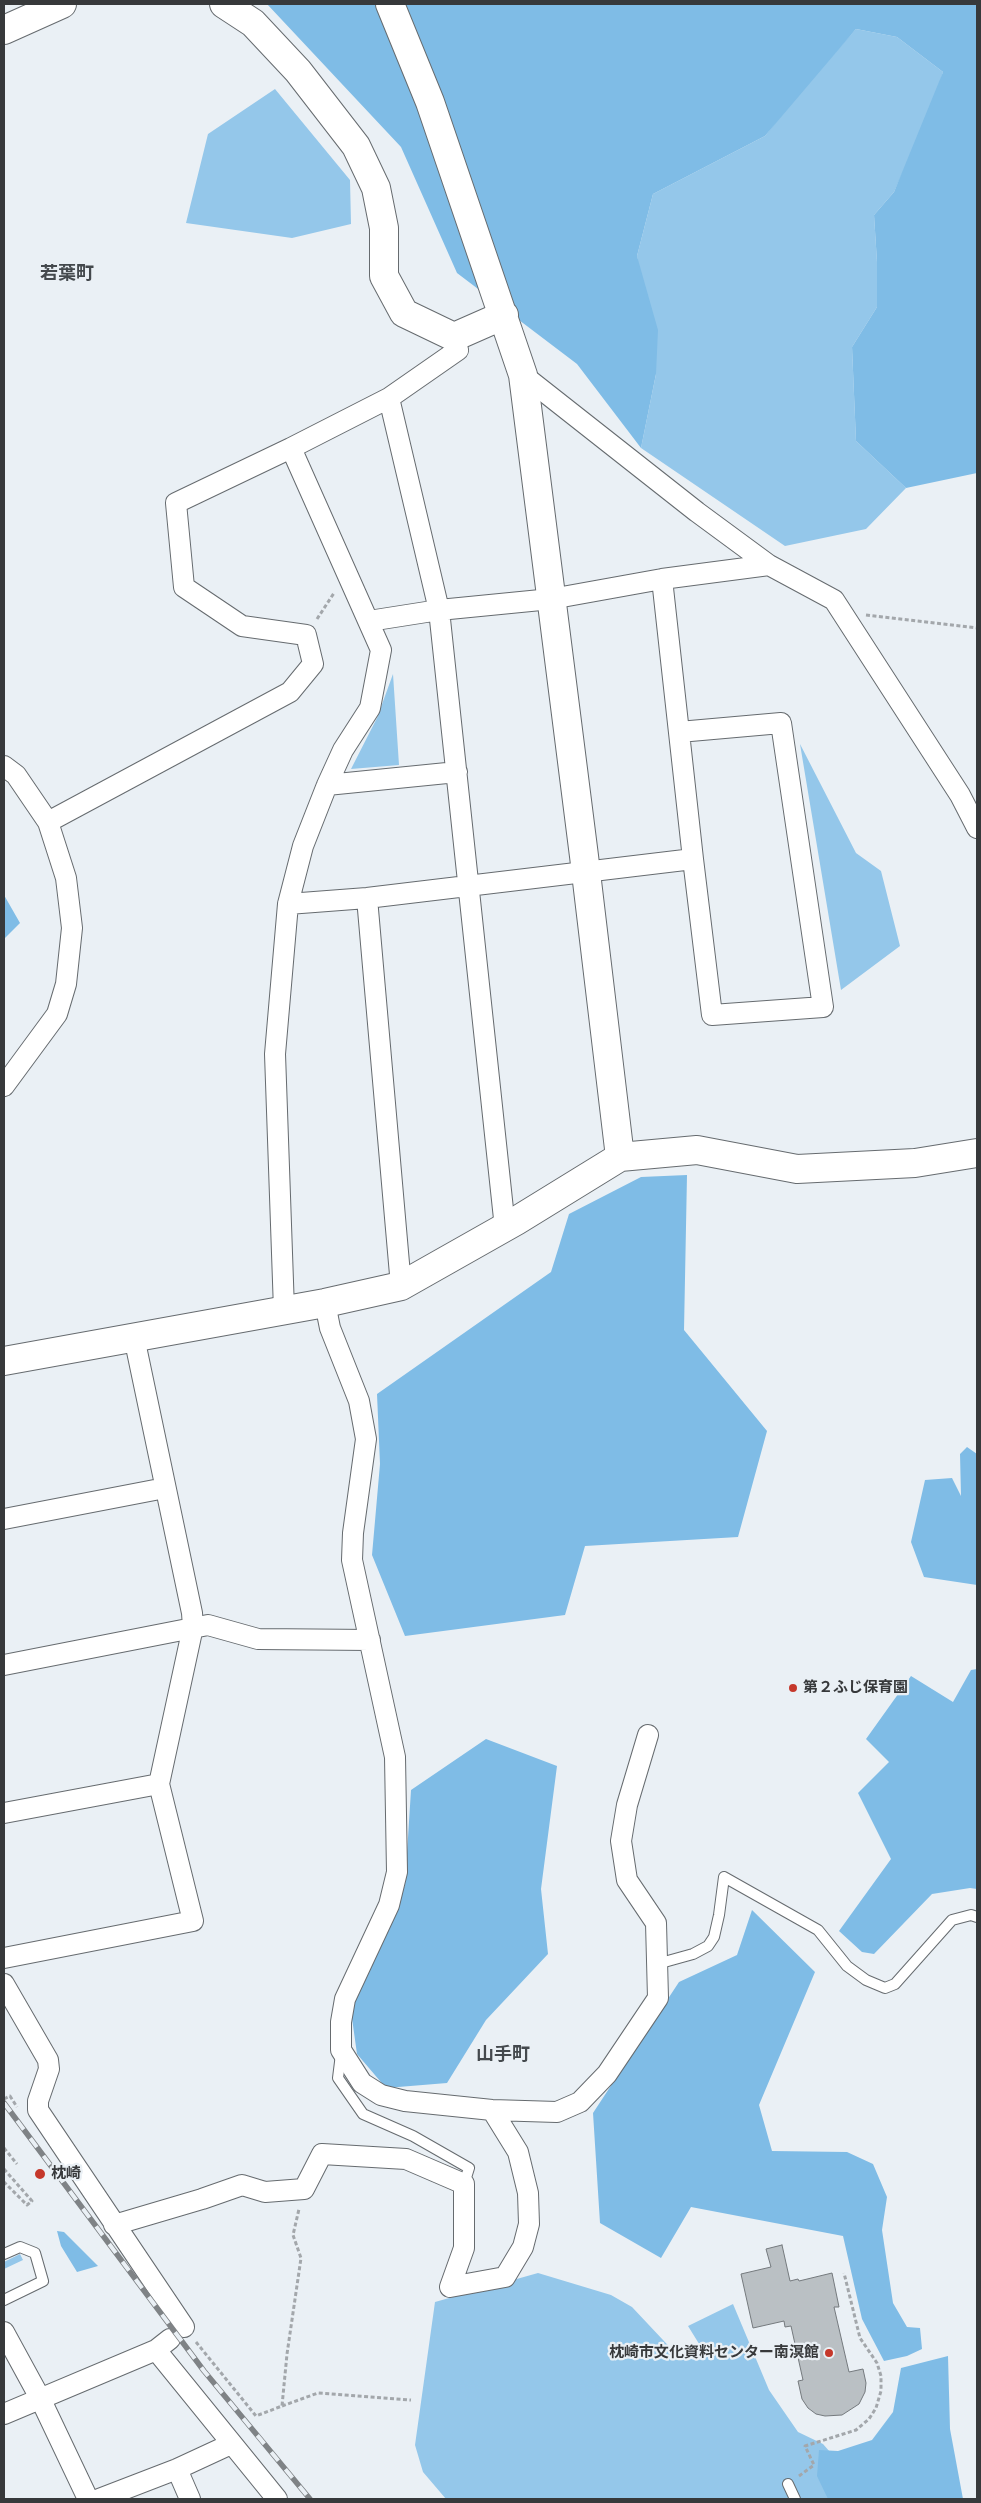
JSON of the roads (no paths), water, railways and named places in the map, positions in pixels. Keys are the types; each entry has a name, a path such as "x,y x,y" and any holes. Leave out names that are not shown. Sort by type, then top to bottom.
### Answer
{"street":[{"path":"4,30 62,4"},
{"path":"224,4 253,23 285,57 332,112 356,146 376,188 384,228 384,276 404,313 454,336 504,315"},
{"path":"390,4 430,102 523,375 620,1157"},
{"path":"48,822 290,692 313,664 306,635 242,626 184,587 176,503 291,448 389,398 458,350 454,336"},
{"path":"523,375 697,512 769,564 834,600 960,795 977,828"},
{"path":"389,398 439,610 505,1228"},
{"path":"284,1310 275,1054 288,904 303,846 327,785 343,750 370,708 381,650 291,448"},
{"path":"368,620 439,610 551,599 662,579 769,564"},
{"path":"662,579 679,732 712,1015 824,1007 781,724 679,732"},
{"path":"4,766 16,775 48,822 66,878 72,928 66,984 57,1014 4,1086"},
{"path":"327,785 457,772"},
{"path":"288,904 469,887 694,859"},
{"path":"366,898 401,1286"},
{"path":"4,1361 325,1303 401,1286 505,1228 620,1157 697,1150 798,1169 915,1163 977,1153"},
{"path":"325,1303 330,1328 359,1401 366,1439 352,1532 352,1560 395,1757 397,1872 389,1905 345,1999 341,2022 341,2050 362,2083 381,2095 405,2101 492,2110 557,2112 580,2102 608,2074 658,1998 656,1923 628,1880 621,1841 627,1805 648,1736"},
{"path":"4,1958 193,1921 159,1784 193,1627 134,1338"},
{"path":"4,1519 165,1488"},
{"path":"4,1665 208,1625 266,1639 370,1640"},
{"path":"4,1813 159,1784"},
{"path":"4,1984 48,2060 49,2069 38,2101 38,2110 114,2225 170,2339 231,2444 277,2499"},
{"path":"114,2225 242,2185 265,2192 304,2188 322,2154 406,2159 464,2184 464,2248 450,2287 505,2278 523,2247 529,2224 528,2192 518,2152 492,2110"},
{"path":"4,2332 40,2398 88,2499"},
{"path":"4,2414 170,2339"},
{"path":"99,2499 177,2469 231,2444"},
{"path":"177,2469 190,2499"}],"lane":[{"path":"657,1964 693,1954 708,1946 714,1937 719,1916 724,1877 818,1930 847,1966 866,1980 885,1988 895,1984 952,1920 971,1915 977,1917"},
{"path":"341,2050 338,2078 363,2114 413,2136 468,2168 464,2184"},
{"path":"4,2254 20,2247 35,2253 43,2281 4,2300"},
{"path":"788,2484 795,2499"}],"railway":[{"path":"4,2103 204,2371 310,2499"}],"place":[{"name":"第２ふじ保育園","path":"793,1688"},
{"name":"枕崎","path":"40,2174"},
{"name":"枕崎市文化資料センター南溟館","path":"829,2353"}],"district":[{"name":"若葉町","path":"67,274"},
{"name":"山手町","path":"503,2055"}]}
